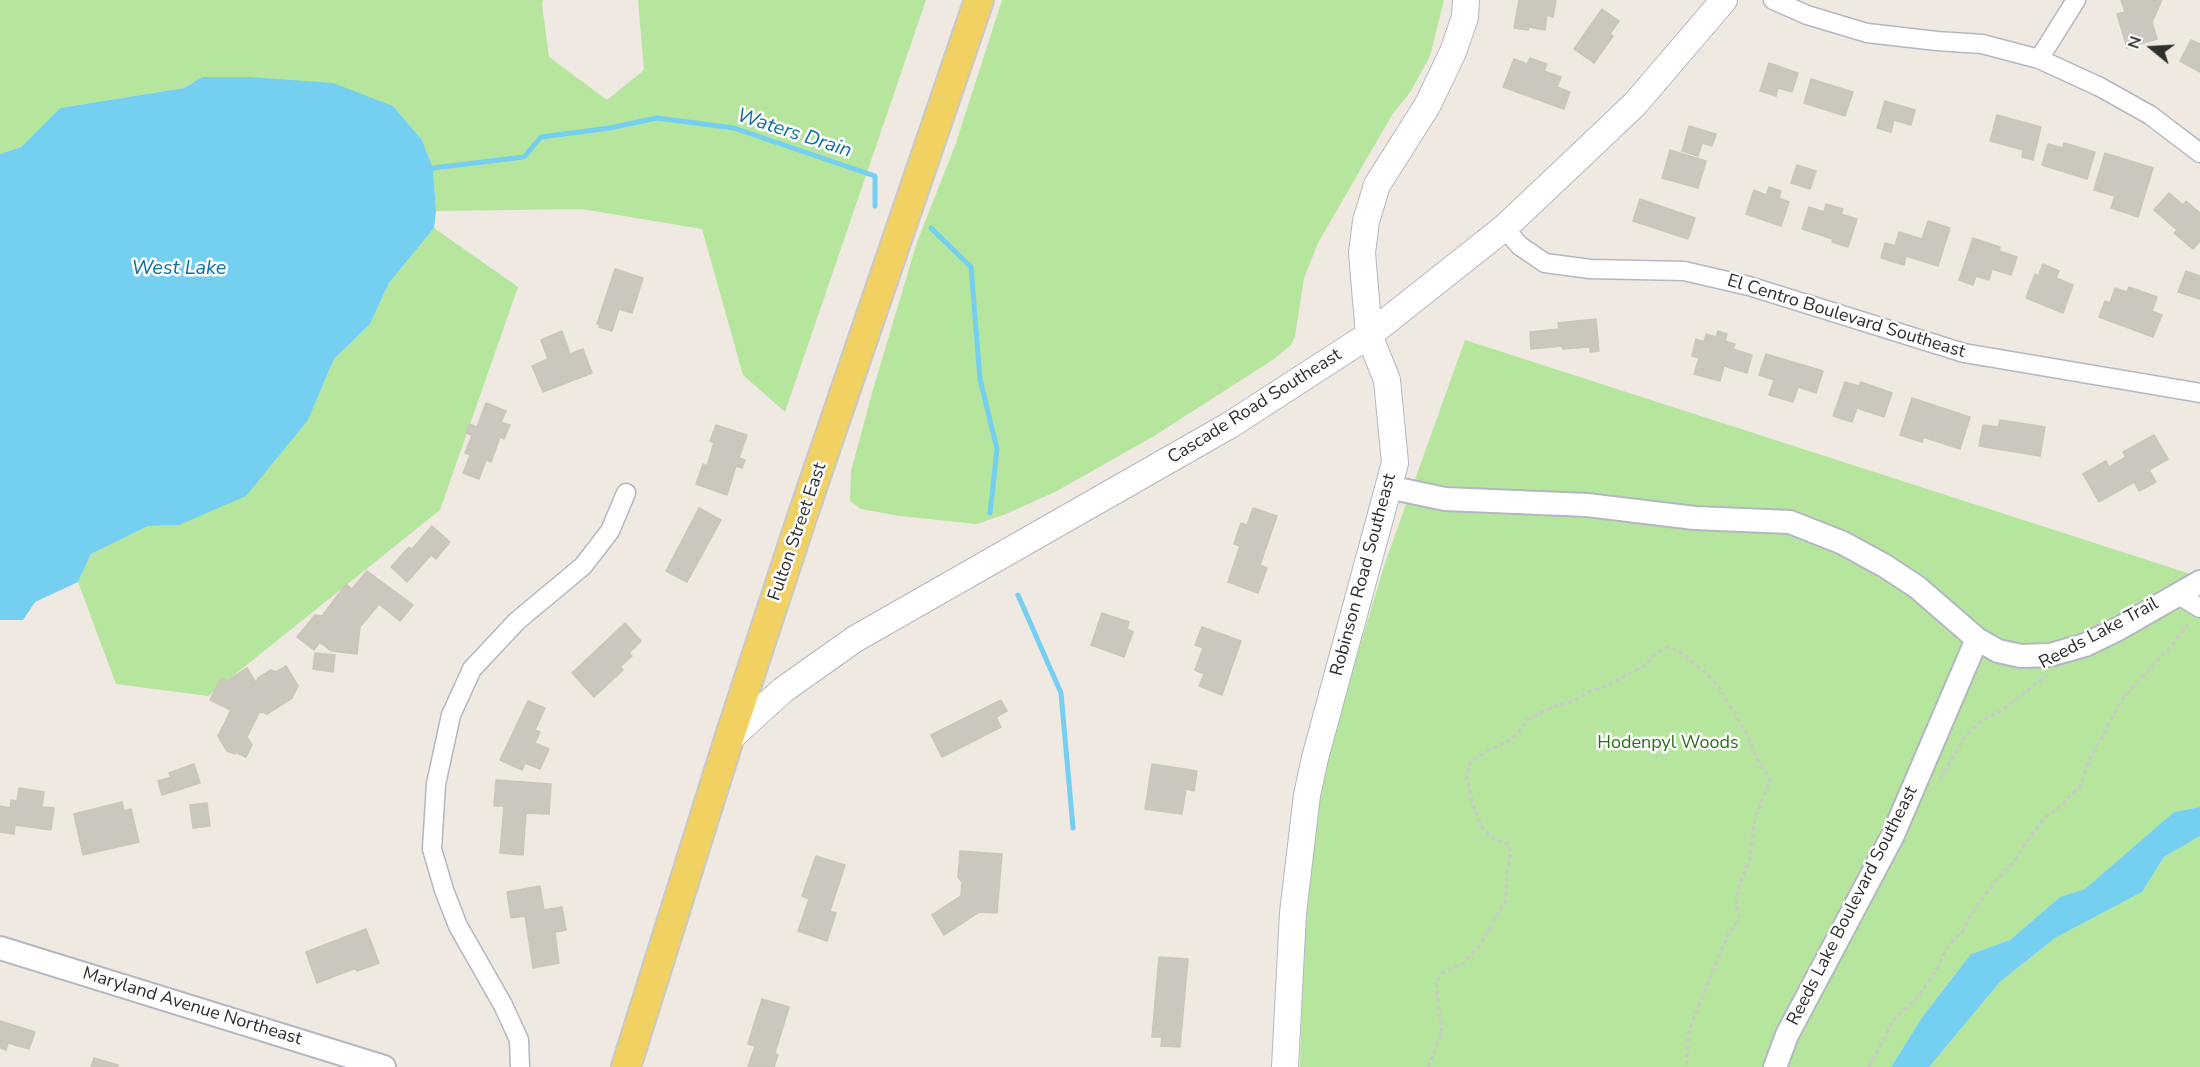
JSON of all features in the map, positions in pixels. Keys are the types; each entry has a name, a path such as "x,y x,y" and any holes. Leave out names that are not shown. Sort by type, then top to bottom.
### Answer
{"main road":[{"name":"Fulton Street East","path":"626,1067 729,739 802,517 979,0"},
{"name":"Robinson Road Southeast","path":"1285,1067 1293,913 1307,795 1395,463 1388,380 1369,335 1362,253 1366,221 1377,185 1427,106 1453,52 1465,17 1466,0"},
{"name":"Cascade Road Southeast","path":"729,739 783,690 855,639 1221,430 1369,335 1504,228 1635,105 1724,0"}],"street":[{"path":"1773,0 1807,15 1867,33 1982,44 2038,58 2100,87 2150,115 2200,153"},
{"path":"2038,58 2076,0"},
{"name":"El Centro Boulevard Southeast","path":"1504,228 1520,246 1545,263 1590,269 1684,271 1749,286 1964,353 2200,393"},
{"path":"1388,487 1445,499 1587,505 1695,518 1742,518 1790,522 1844,543 1885,566 1917,587 1977,639 1998,651 2021,656 2050,655 2093,641 2200,582"},
{"path":"520,1067 519,1040 503,1005 458,926 444,890 432,849 436,784 452,715 472,669 517,621 583,566 610,531 626,494"},
{"path":"2177,594 2195,615"},
{"name":"Reeds Lake Boulevard Southeast","path":"1775,1067 1787,1035 1893,835 1977,639"},
{"name":"Maryland Avenue Northeast","path":"0,948 384,1067"}],"path":[{"path":"1869,1067 1894,1019 1917,998 1936,971 1946,949 1962,933 1988,890 2016,859 2046,817 2063,804 2080,785 2092,755 2123,698 2174,643 2195,615"},
{"path":"1428,1067 1442,1033 1436,983 1442,973 1462,964 1480,945 1506,900 1507,872 1511,852 1508,844 1493,839 1481,826 1467,779 1470,762 1507,742 1517,734 1527,720 1555,705 1573,701 1590,691 1602,688 1644,666 1654,655 1667,647 1674,649 1706,673 1718,686 1748,736 1757,759 1768,776 1769,785 1755,818 1750,860 1739,886 1736,905 1739,917 1727,937 1689,1030 1686,1067"},
{"name":"Reeds Lake Trail","path":"1936,782 1942,776 1965,736 1983,719 2000,712 2051,672"}],"green space":[{"path":"0,0 543,0 549,57 607,100 644,70 638,0 926,0 785,412 743,375 702,229 582,209 436,211 433,168 422,140 393,106 202,77 184,88 60,108 21,147 0,154"},
{"path":"1002,0 1444,0 1430,56 1411,91 1392,115 1318,243 1304,278 1295,336 1291,345 1274,359 1154,436 1057,491 1006,514 977,524 900,516 861,509 850,501 851,471 872,393 917,242 955,146"},
{"path":"434,228 518,287 440,510 208,696 116,684 78,582 91,554 148,526 179,525 308,420 334,359 370,324 389,283"},
{"name":"Hodenpyl Woods","path":"1465,340 2200,577 2200,807 2174,812 2085,890 2060,897 2010,940 1971,954 1923,1016 1891,1067 1300,1067 1304,926 1312,833 1330,745 1385,563"},
{"path":"2200,836 2200,1067 1929,1067 2000,982 2055,938 2142,892 2164,857"}],"water":[{"name":"West Lake","path":"202,77 249,77 333,83 393,106 422,140 433,168 436,211 434,228 389,283 370,324 334,359 308,420 246,496 179,525 148,526 91,554 78,582 35,602 23,620 0,620 0,154 21,147 60,108 184,88"},
{"path":"2200,807 2200,836 2164,857 2142,892 2055,938 2000,982 1929,1067 1891,1067 1923,1016 1971,954 2010,940 2060,897 2085,889 2174,812"}],"building":[{"path":"1519,0 1556,0 1553,17 1547,15 1545,30 1529,27 1528,30 1514,28"},
{"path":"2121,0 2162,0 2152,22 2157,39 2127,48 2117,14 2125,12"},
{"path":"1602,9 1619,21 1610,34 1613,36 1594,63 1574,49"},
{"path":"2191,40 2200,44 2200,72 2180,61"},
{"path":"1530,58 1547,64 1544,71 1561,77 1557,87 1570,92 1564,109 1503,87 1514,59 1527,64"},
{"path":"1769,63 1798,73 1792,92 1778,88 1776,96 1760,91"},
{"path":"1811,79 1853,92 1845,116 1804,103"},
{"path":"1885,101 1915,110 1911,125 1894,120 1891,132 1877,128"},
{"path":"1997,115 2041,127 2033,160 2022,157 2023,150 1990,141"},
{"path":"1689,126 1716,134 1712,146 1702,143 1698,156 1682,151"},
{"path":"2064,143 2095,152 2087,179 2042,165 2048,144 2063,148"},
{"path":"1670,150 1706,161 1698,188 1662,178"},
{"path":"2105,153 2153,168 2138,217 2111,208 2115,196 2094,190"},
{"path":"1797,165 1816,171 1810,189 1791,183"},
{"path":"1769,187 1781,191 1779,198 1789,202 1781,226 1746,214 1754,190 1766,195"},
{"path":"2169,193 2183,205 2186,201 2200,213 2200,241 2193,249 2174,233 2177,230 2154,210"},
{"path":"1640,199 1695,218 1688,239 1633,221"},
{"path":"1826,204 1843,209 1841,214 1857,219 1848,247 1832,242 1833,239 1802,229 1809,207 1824,212"},
{"path":"1928,221 1950,228 1938,266 1906,256 1904,265 1881,258 1885,243 1895,246 1899,232 1922,239"},
{"path":"1973,238 2000,247 1999,251 2017,257 2011,275 1992,269 1989,280 1976,276 1973,285 1959,280"},
{"path":"2043,264 2059,271 2056,278 2073,285 2063,313 2026,298 2035,274 2038,276"},
{"path":"615,269 643,278 632,313 619,309 612,331 599,327 600,324 597,324"},
{"path":"2186,271 2200,276 2200,299 2178,292"},
{"path":"2129,287 2157,297 2152,311 2162,315 2153,337 2099,317 2105,301 2110,303 2115,288 2127,292"},
{"path":"1596,319 1599,351 1590,352 1590,347 1563,349 1562,346 1531,349 1530,332 1559,329 1558,323"},
{"path":"562,331 570,354 583,349 592,373 543,392 532,366 548,359 541,340"},
{"path":"1718,331 1727,334 1725,341 1735,344 1733,349 1752,355 1747,373 1724,366 1720,381 1694,374 1699,358 1692,356 1696,339 1704,342 1706,334 1716,337"},
{"path":"1766,354 1823,371 1816,393 1798,387 1793,402 1769,395 1774,380 1759,375"},
{"path":"1845,382 1859,386 1861,382 1892,393 1884,417 1857,408 1852,422 1833,416"},
{"path":"1912,398 1970,417 1960,449 1923,437 1922,442 1900,435"},
{"path":"486,403 506,411 501,422 510,425 504,439 500,437 491,462 486,460 479,479 463,473 470,455 465,453 472,435 466,433 469,424 477,427"},
{"path":"2000,420 2045,427 2040,456 1979,446 1983,425 1998,427"},
{"path":"716,425 747,435 739,458 745,460 742,468 736,466 727,495 696,484 703,464 707,466 714,443 710,441"},
{"path":"2154,435 2168,459 2149,470 2156,482 2139,491 2134,482 2099,502 2083,474 2106,461 2109,467 2126,457 2123,452"},
{"path":"699,508 721,520 687,582 666,571"},
{"path":"1253,508 1277,516 1260,565 1267,568 1258,593 1228,582 1240,546 1234,544 1241,523 1247,525"},
{"path":"432,526 450,542 436,559 431,555 407,582 391,567 409,547 412,549"},
{"path":"367,571 413,605 400,621 379,604 360,627 357,654 331,651 320,642 314,650 297,637 315,615 322,616 346,584 352,589"},
{"path":"1102,613 1129,622 1127,629 1133,632 1124,657 1091,645"},
{"path":"625,623 641,641 629,653 632,656 620,667 623,670 594,697 572,673"},
{"path":"1202,627 1241,641 1222,695 1199,686 1204,674 1195,670 1203,648 1195,645"},
{"path":"315,653 335,655 333,672 313,669"},
{"path":"286,666 298,686 292,698 267,714 260,711 247,737 252,745 246,757 233,751 235,754 227,751 218,736 231,710 210,700 221,678 227,681 247,668 256,683 258,678 271,670 276,672"},
{"path":"1001,700 1007,711 996,717 1001,727 942,757 931,735"},
{"path":"528,701 545,708 535,730 540,732 535,743 549,749 540,769 525,763 522,770 500,760"},
{"path":"194,764 200,783 162,795 158,781 171,777 169,773"},
{"path":"1152,764 1197,771 1194,791 1186,789 1182,814 1145,809"},
{"path":"496,780 551,784 549,814 526,813 523,855 500,853 504,806 494,806"},
{"path":"19,788 44,792 42,807 54,808 51,830 15,825 14,834 0,832 0,806 10,808 11,800 17,801"},
{"path":"122,802 124,811 131,809 139,842 83,855 74,814"},
{"path":"207,803 210,826 193,828 190,805"},
{"path":"960,851 1002,854 997,913 979,912 944,935 932,915 961,896 962,882 958,877"},
{"path":"816,856 845,865 830,911 836,913 827,941 798,931 809,899 802,896"},
{"path":"540,886 544,910 562,907 566,930 555,932 559,963 533,968 525,916 511,918 507,892"},
{"path":"366,929 379,963 357,971 356,968 317,983 306,952"},
{"path":"1159,957 1188,959 1180,1047 1161,1046 1162,1037 1152,1037"},
{"path":"762,999 789,1007 775,1053 778,1055 774,1067 748,1067 755,1046 748,1044"},
{"path":"0,1021 35,1032 29,1049 8,1043 6,1050 0,1048"},
{"path":"94,1058 118,1065 118,1067 91,1067"}],"waterway":[{"name":"Waters Drain","path":"433,168 524,157 541,137 610,128 657,118 734,128 875,176 875,206"},
{"name":"Waters Drain","path":"931,228 971,267 980,379 997,449 990,513"},
{"name":"Waters Drain","path":"1018,595 1061,693 1073,828"}]}
